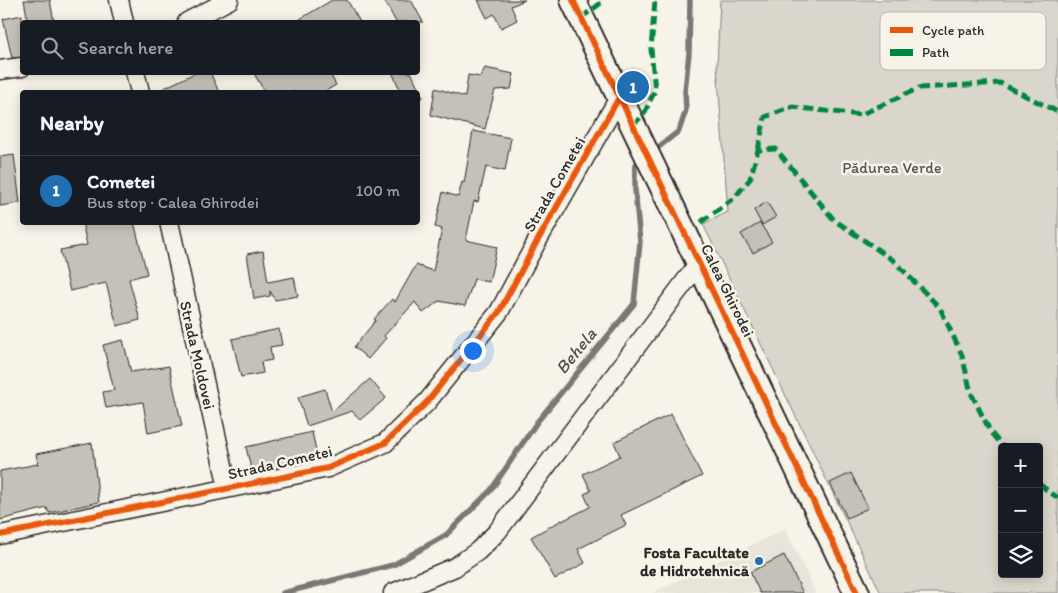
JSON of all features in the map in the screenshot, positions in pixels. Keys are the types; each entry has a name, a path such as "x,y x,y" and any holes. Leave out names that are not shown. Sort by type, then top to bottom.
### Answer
{"street":[{"path":"119,0 124,20"},
{"path":"191,20 229,0"},
{"name":"Calea Ghirodei","path":"573,0 857,593"},
{"path":"0,70 20,67"},
{"path":"136,75 140,90"},
{"name":"Strada Cometei","path":"0,535 328,468 385,443 427,402 499,312 620,96"},
{"name":"Strada Moldovei","path":"170,225 228,488"},
{"path":"393,593 455,567 478,551 497,532 699,263"}],"shaded area":[{"name":"Fosta Facultate de Hidrotehnică","path":"785,529 816,593 652,593"}],"green space":[{"name":"Pădurea Verde","path":"720,0 1058,0 1058,593 881,593 703,224 728,212 717,66"}],"building":[{"path":"24,0 50,0 54,20 28,20"},
{"path":"332,0 347,0 359,20 298,20"},
{"path":"384,0 411,0 423,22 420,22 420,20 395,20"},
{"path":"478,0 525,0 511,6 517,20 501,28 494,14 487,18"},
{"path":"22,15 22,20 20,20 20,57 12,58 3,19"},
{"path":"485,68 514,74 511,89 495,90 485,129 431,115 435,88 465,97 468,75 480,77"},
{"path":"191,75 211,75 218,90 160,90"},
{"path":"255,75 331,75 336,85 327,90 264,90"},
{"path":"393,75 412,75 419,90 400,90"},
{"path":"473,131 511,138 505,171 486,167 478,202 474,201 466,240 497,247 489,282 474,279 465,306 439,301 423,313 415,302 384,336 386,338 368,359 354,347 376,320 374,319 392,299 395,302 416,265 433,271 442,229 435,227 443,192 458,197 462,182 464,183"},
{"path":"14,155 20,203 0,206 0,157"},
{"path":"767,202 776,217 762,225 754,210"},
{"path":"760,223 772,242 753,253 741,234"},
{"path":"83,225 135,225 147,274 129,279 140,320 117,326 106,283 70,291 60,250 87,245"},
{"path":"263,251 268,282 294,277 298,296 275,300 270,291 270,296 254,299 247,254"},
{"path":"279,329 282,345 270,347 272,360 261,362 263,373 241,377 232,339"},
{"path":"123,340 131,372 169,366 182,426 148,433 143,402 106,408 103,392 114,390 103,345"},
{"path":"370,379 386,398 360,420 352,411 307,426 298,397 325,389 332,412"},
{"path":"671,414 702,476 621,515 626,525 578,549 585,563 555,579 531,537 590,507 584,494 591,491 583,474 620,456 614,442"},
{"path":"312,432 318,459 252,473 246,447"},
{"path":"92,443 99,502 49,513 47,508 0,520 0,471 38,464 36,454"},
{"path":"851,473 868,508 847,518 830,483"},
{"name":"Fosta Facultate de Hidrotehnică","path":"784,555 803,593 760,593 750,572"}],"waterway":[{"name":"Behela","path":"651,153 679,131 686,110 685,91 689,53 690,0"},
{"name":"Behela","path":"283,593 393,565 446,535 491,490 537,422 634,304 640,242 635,190 635,165 644,159"}],"marked path":[{"path":"581,18 605,0"},
{"path":"633,125 644,114 655,90 651,49 655,0"},
{"path":"758,150 765,117 792,107 860,115 919,88 1000,83 1058,112"},
{"path":"701,222 735,197 750,179 758,150 776,149 834,220 893,260 940,308 962,355 971,393 991,433 1000,443"},
{"path":"1043,487 1058,498"}],"cycle path":[{"path":"573,0 857,593"},
{"path":"0,535 328,468 385,443 427,402 499,312 620,96"}],"place":[{"name":"Cometei","path":"633,87"},
{"name":"Fosta Facultate de Hidrotehnică","path":"759,561"}]}
